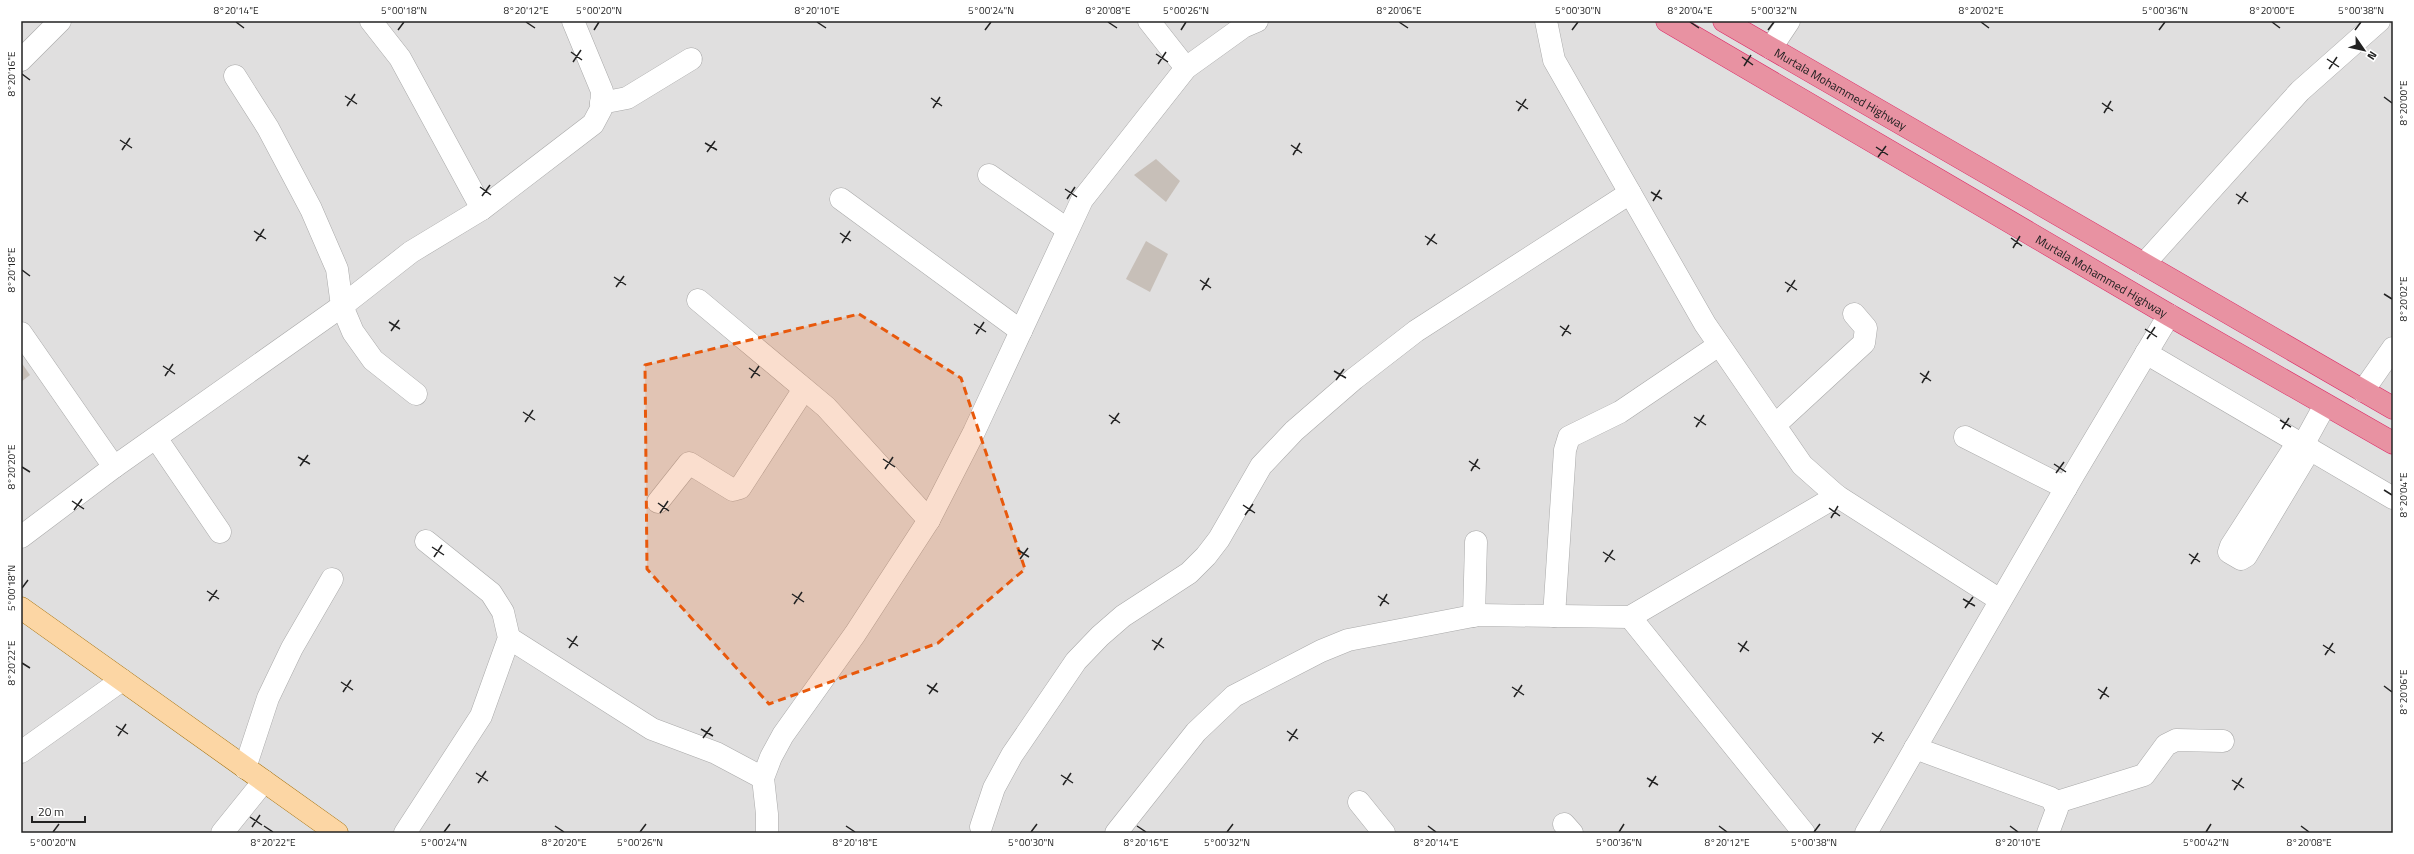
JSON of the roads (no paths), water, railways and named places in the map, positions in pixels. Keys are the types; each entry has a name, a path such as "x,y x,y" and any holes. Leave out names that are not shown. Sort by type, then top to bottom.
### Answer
{"highway":[{"name":"Murtala Mohammed Highway","path":"1668,21 2169,315 2393,443"},
{"name":"Murtala Mohammed Highway","path":"1724,21 2393,408"}],"main road":[{"path":"21,608 337,833"}],"street":[{"path":"25,48 60,21"},
{"path":"371,21 400,58 482,209"},
{"path":"21,537 114,467 342,306 411,252 482,209 593,124 601,109 602,91 573,21"},
{"path":"1149,21 1186,68"},
{"path":"767,833 763,778 783,735 855,634 929,520 974,432 1067,229 1082,200 1104,170 1186,68 1243,27 1257,21"},
{"path":"1546,21 1554,60 1705,324 1802,465 1837,496 2000,600"},
{"path":"1771,48 1789,21"},
{"path":"2144,264 2300,91 2379,21"},
{"path":"602,103 627,98 691,59"},
{"path":"235,76 268,128 311,209 337,269 342,306 353,332 373,360 416,394"},
{"path":"989,175 1067,229"},
{"path":"981,826 994,788 1012,755 1076,661 1100,636 1123,616 1189,573 1206,556 1219,539 1261,466 1294,431 1354,379 1416,331 1630,193"},
{"path":"841,200 1021,331"},
{"path":"698,300 826,407 929,520"},
{"path":"1774,425 1864,343 1866,328 1854,314"},
{"path":"1866,833 2000,600 2169,315"},
{"path":"21,333 114,467"},
{"path":"1554,616 1565,450 1569,437 1620,412 1719,345"},
{"path":"2363,391 2393,348"},
{"path":"2146,353 2393,498"},
{"path":"658,502 689,463 733,490 740,488 804,389"},
{"path":"2287,473 2326,405"},
{"path":"1965,437 2066,488"},
{"path":"156,438 220,532"},
{"path":"1116,833 1196,732 1234,696 1283,669 1348,640 1474,616 1630,617 1837,496"},
{"path":"405,833 481,716 509,638 503,612 491,593 426,541"},
{"path":"1474,616 1476,542"},
{"path":"245,768 268,698 292,648 332,579"},
{"path":"1630,617 1804,833"},
{"path":"509,638 652,729 716,753 763,778"},
{"path":"21,752 122,680"},
{"path":"2054,803 2144,774 2166,745 2176,740 2223,741"},
{"path":"1915,748 2051,798 2057,809 2048,833"},
{"path":"222,833 264,781"},
{"path":"1359,802 1384,833"}]}
